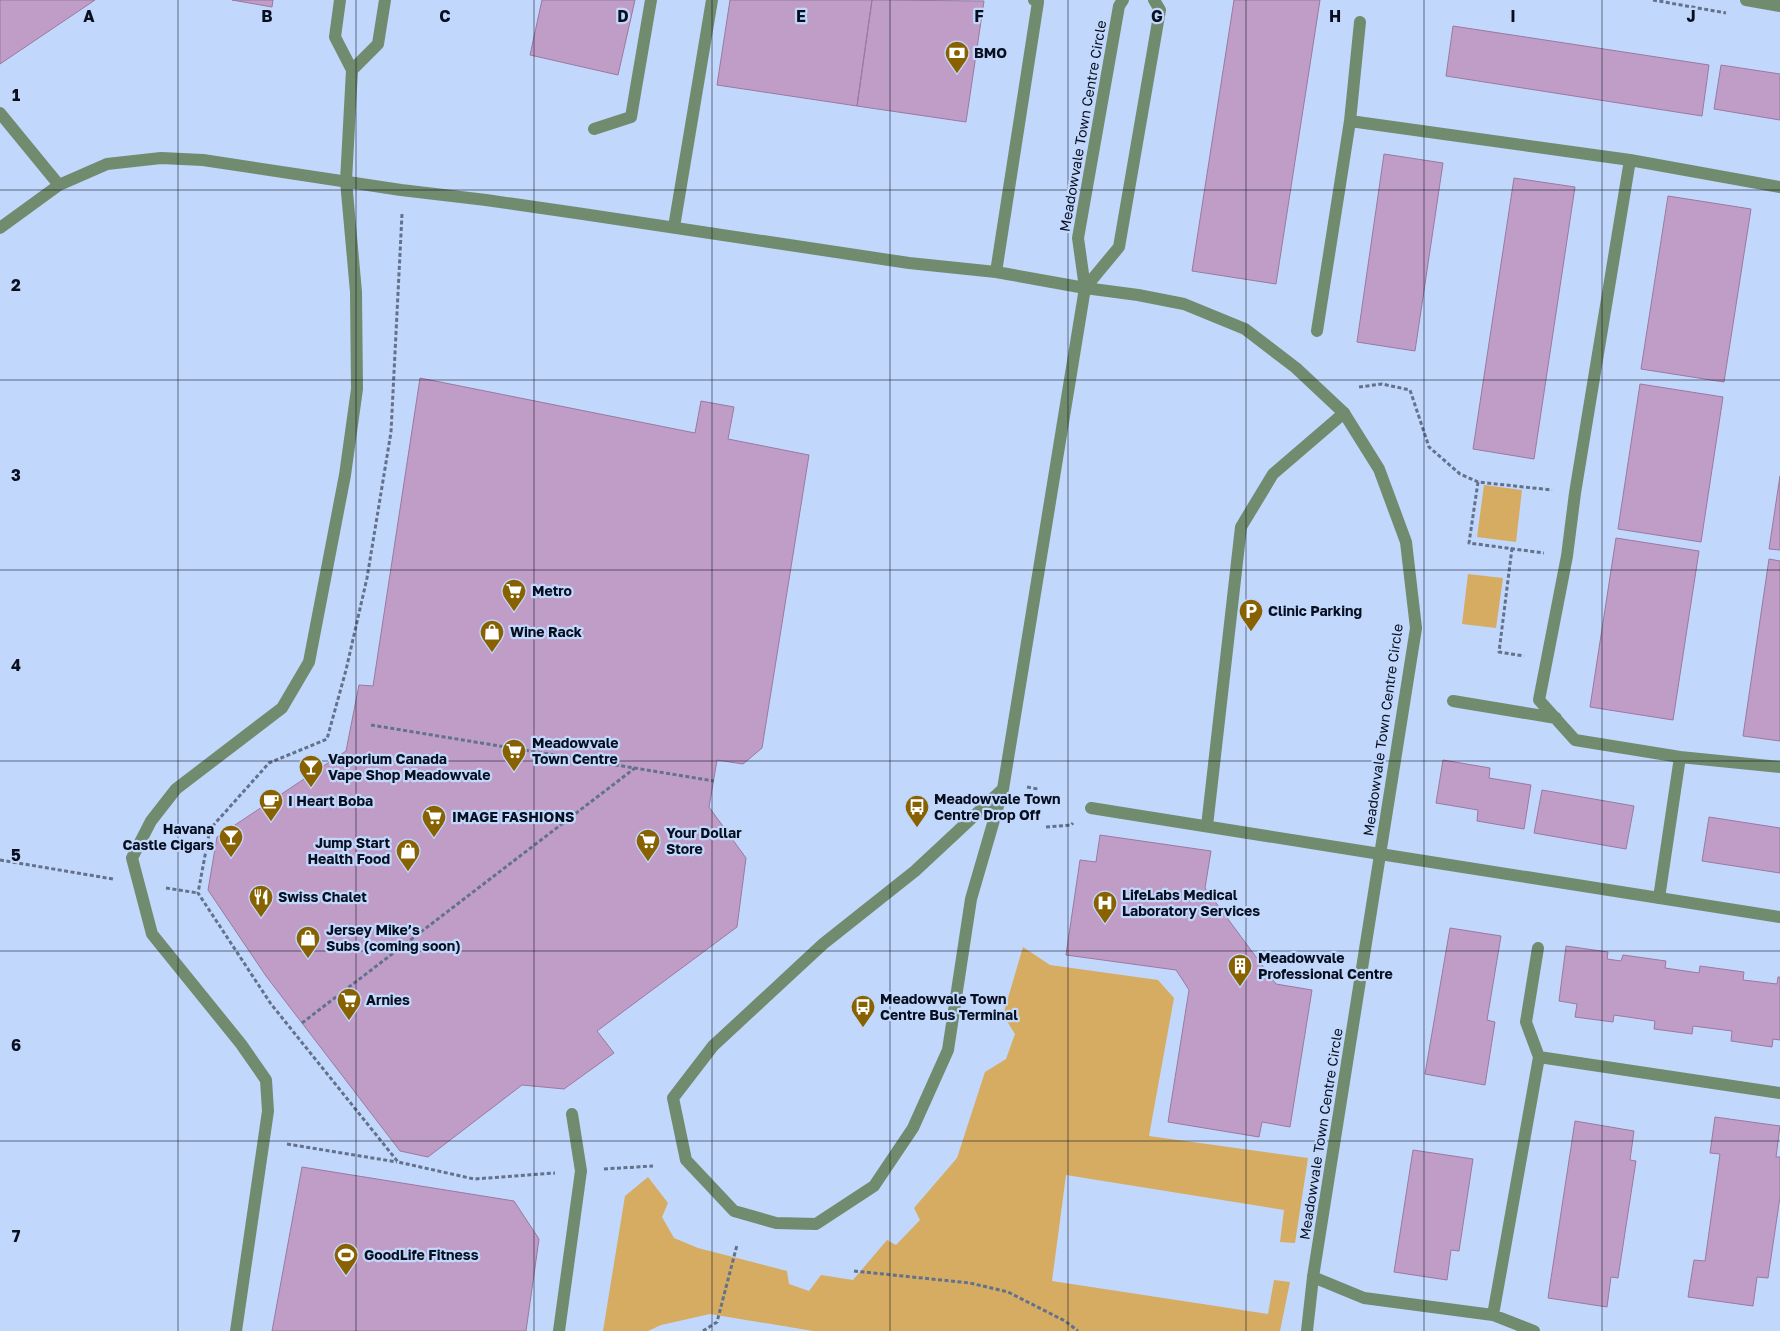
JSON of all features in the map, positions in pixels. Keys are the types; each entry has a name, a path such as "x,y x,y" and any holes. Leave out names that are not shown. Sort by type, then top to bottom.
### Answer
{"street":[{"path":"236,1331 268,1111 266,1080 241,1044 152,934 132,858 151,821 176,789 282,708 310,662 346,475 357,389 356,292 346,181 352,70 335,37 340,0"},
{"path":"352,70 378,44 385,0"},
{"path":"594,129 632,117 650,0"},
{"path":"674,227 712,0"},
{"path":"996,272 1038,2 1034,0"},
{"name":"Meadowvale Town Centre Circle","path":"1123,0 1119,6 1078,238 1085,288 1138,295 1184,304 1245,329 1296,368 1344,413 1379,469 1406,542 1416,628 1313,1277 1307,1331"},
{"path":"1003,790 915,870 823,944 713,1046 673,1098 686,1160 734,1211 776,1223 816,1224 874,1186 913,1128 948,1050 971,900 1003,790 1085,288 1119,247 1160,10 1154,0"},
{"path":"1746,0 1780,6"},
{"path":"1317,331 1350,121 1360,22"},
{"path":"0,113 59,185"},
{"path":"1350,121 1630,160 1780,188"},
{"path":"0,228 59,185 107,164 161,158 203,160 909,262 996,272 1085,288"},
{"path":"1630,160 1575,493 1567,556 1539,700 1575,740 1680,757 1780,767"},
{"path":"1207,826 1241,527 1273,474 1344,413"},
{"path":"1453,701 1556,718"},
{"path":"1659,898 1680,757"},
{"path":"1091,808 1380,854"},
{"name":"Meadowvale Town Centre Circle","path":"1380,854 1780,917"},
{"path":"1493,1315 1539,1057 1526,1022 1538,948"},
{"path":"1539,1057 1780,1093"},
{"path":"559,1331 581,1171 572,1114"},
{"path":"1313,1277 1364,1298 1493,1315 1534,1331"}],"path":[{"path":"1653,0 1731,13"},
{"path":"398,1162 271,1004 198,894 210,829 269,763 327,739 346,670 367,578 391,432 402,229 401,190"},
{"path":"1359,387 1382,384 1410,390 1429,447 1460,474 1478,482 1575,493"},
{"path":"1478,482 1469,543 1567,556"},
{"path":"1512,548 1499,652 1546,660"},
{"path":"372,725 714,780"},
{"path":"302,1023 635,768"},
{"path":"0,860 198,894"},
{"path":"264,1140 398,1162 474,1179 653,1166"},
{"path":"703,1331 716,1322 738,1245"},
{"path":"854,1271 970,1283 1008,1292 1065,1321 1078,1331"}],"shaded area":[{"path":"1484,485 1522,490 1516,542 1477,537"},
{"path":"1468,574 1503,578 1496,628 1462,624"},
{"path":"1023,947 1050,965 1158,980 1174,998 1149,1136 1308,1158 1295,1243 1280,1242 1284,1210 1066,1175 1052,1281 1268,1314 1274,1280 1290,1282 1280,1331 813,1331 710,1314 661,1325 648,1331 603,1331 625,1196 648,1177 668,1203 662,1217 674,1238 698,1248 787,1271 789,1284 809,1291 821,1275 853,1280 887,1240 896,1245 920,1220 914,1208 957,1158 985,1072 1006,1059 1015,1034 1003,1015"}],"building":[{"path":"0,0 95,0 0,64"},
{"path":"232,0 273,0 272,7"},
{"path":"542,0 635,0 618,75 530,55"},
{"path":"730,0 872,0 857,106 717,85"},
{"path":"872,0 984,1 966,122 857,106"},
{"path":"1234,0 1320,0 1276,284 1192,271"},
{"path":"1453,26 1709,65 1702,116 1446,76"},
{"path":"1721,65 1780,74 1780,120 1714,109"},
{"path":"1384,154 1443,163 1415,351 1357,342"},
{"path":"1514,178 1575,187 1534,459 1473,449"},
{"path":"1668,196 1751,209 1724,382 1641,369"},
{"name":"Meadowvale Town Centre","path":"420,378 695,433 701,401 734,407 728,439 809,455 762,748 743,764 717,760 709,807 746,858 737,927 597,1031 614,1053 564,1089 522,1085 428,1157 400,1151 266,976 208,890 217,837 346,751 359,685 373,686"},
{"path":"1640,384 1723,397 1701,542 1618,529"},
{"path":"1780,476 1780,550 1769,549"},
{"path":"1616,538 1699,551 1673,720 1590,707"},
{"path":"1769,559 1780,561 1780,741 1743,736"},
{"path":"1443,760 1490,768 1489,778 1531,785 1524,829 1477,821 1478,810 1436,803"},
{"path":"1542,790 1634,806 1626,849 1534,833"},
{"path":"1709,817 1780,828 1780,873 1702,861"},
{"name":"Meadowvale Professional Centre","path":"1100,835 1211,851 1205,888 1276,984 1312,990 1290,1127 1262,1122 1259,1137 1168,1122 1189,990 1176,970 1066,955 1080,860 1096,862"},
{"path":"1450,928 1501,936 1487,1020 1495,1022 1485,1085 1425,1074"},
{"path":"1566,946 1608,952 1607,959 1621,961 1623,955 1666,961 1665,968 1699,973 1700,966 1744,972 1743,980 1777,984 1778,977 1780,977 1780,1040 1773,1039 1772,1047 1731,1041 1732,1031 1693,1026 1692,1034 1654,1029 1655,1021 1614,1015 1613,1022 1575,1017 1577,1004 1559,1001"},
{"path":"1715,1117 1780,1126 1776,1157 1780,1157 1780,1197 1768,1278 1757,1277 1753,1306 1688,1297 1694,1260 1705,1261 1720,1154 1710,1153"},
{"path":"1575,1121 1634,1131 1630,1160 1636,1161 1618,1278 1611,1277 1607,1307 1548,1298"},
{"path":"1413,1150 1473,1159 1459,1251 1451,1250 1447,1280 1394,1272"},
{"path":"302,1167 514,1201 539,1239 526,1331 272,1331"}],"place":[{"name":"BMO","path":"957,74"},
{"name":"Metro","path":"514,612"},
{"name":"Clinic Parking","path":"1251,632"},
{"name":"Wine Rack","path":"492,653"},
{"name":"Meadowvale Town Centre","path":"514,772"},
{"name":"Vaporium Canada Vape Shop Meadowvale","path":"311,788"},
{"name":"I Heart Boba","path":"271,822"},
{"name":"Meadowvale Town Centre Drop Off","path":"917,828"},
{"name":"IMAGE FASHIONS","path":"434,838"},
{"name":"Havana Castle Cigars","path":"231,858"},
{"name":"Your Dollar Store","path":"648,862"},
{"name":"Jump Start Health Food","path":"408,872"},
{"name":"Swiss Chalet","path":"261,918"},
{"name":"LifeLabs Medical Laboratory Services","path":"1105,924"},
{"name":"Jersey Mike’s Subs (coming soon)","path":"308,959"},
{"name":"Meadowvale Professional Centre","path":"1240,987"},
{"name":"Arnies","path":"349,1021"},
{"name":"Meadowvale Town Centre Bus Terminal","path":"863,1028"},
{"name":"GoodLife Fitness","path":"346,1276"}]}
